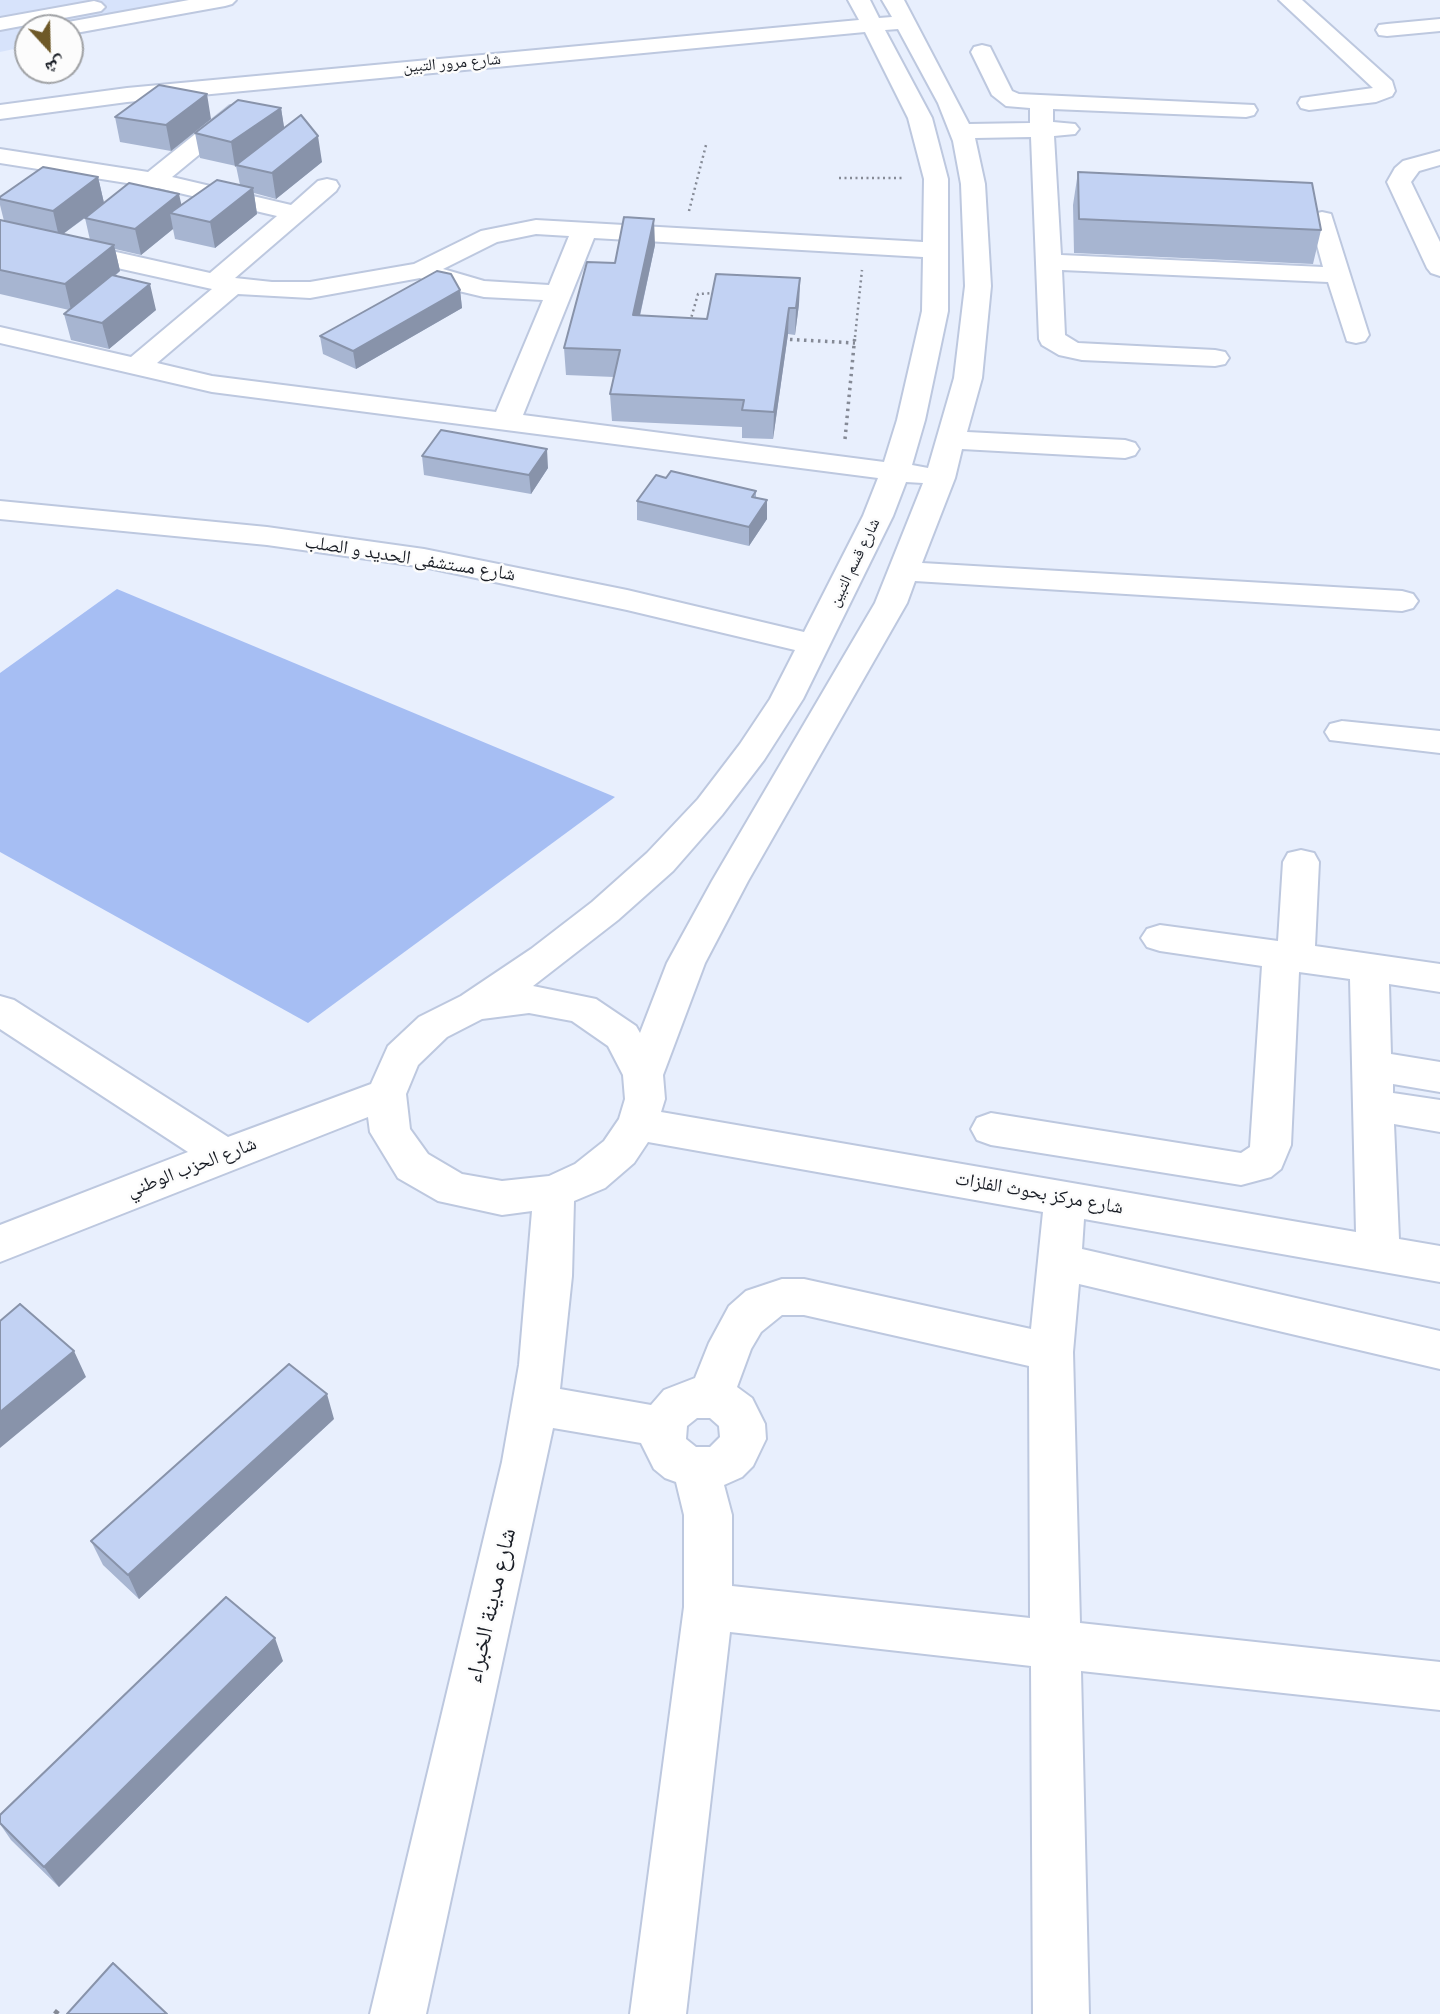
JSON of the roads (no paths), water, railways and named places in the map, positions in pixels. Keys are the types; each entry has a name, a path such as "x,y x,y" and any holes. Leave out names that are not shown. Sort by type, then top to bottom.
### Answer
{"street":[{"path":"0,24 122,7 225,0"},
{"path":"1290,0 1384,86 1384,91 1376,95 1309,103"},
{"path":"84,22 122,7"},
{"path":"643,1075 686,963 730,881 891,603 940,478 968,378 978,286 973,184 961,131 949,103 899,11"},
{"name":"شارع مرور التبين","path":"0,112 866,12 899,11"},
{"name":"شارع قسم التبين","path":"475,1006 544,959 660,862 710,807 752,752 786,699 878,516 911,420 935,311 936,179 920,118 866,12"},
{"path":"1387,30 1440,25"},
{"path":"982,52 1007,99 1095,130"},
{"path":"124,203 235,116 241,107 240,98 232,91 217,86"},
{"path":"0,150 68,103"},
{"path":"961,131 1045,111 1236,110"},
{"path":"1045,111 1051,334 1059,345 1082,352 1215,358"},
{"path":"0,156 154,180 295,213"},
{"path":"1438,259 1399,182 1403,173 1411,166 1440,158"},
{"path":"135,368 198,312 295,213 327,186"},
{"path":"1322,219 1356,335"},
{"path":"0,234 74,241 224,284 272,290 310,290 351,285 422,270 471,244 512,230 536,227 936,250"},
{"path":"506,423 585,229"},
{"path":"1048,262 1338,275"},
{"path":"422,270 452,282 484,289 558,293"},
{"path":"0,335 212,384 940,478"},
{"path":"950,440 1125,449"},
{"name":"شارع مستشفى الحديد و الصلب","path":"0,510 267,536 424,558 560,584 814,645"},
{"path":"908,559 1041,554"},
{"path":"908,559 1402,601"},
{"path":"1342,732 1440,742"},
{"path":"991,1129 1241,1169 1256,1165 1266,1157 1270,1145 1288,956 1301,862"},
{"path":"1160,938 1440,978"},
{"path":"1369,968 1378,1253"},
{"path":"529,999 582,1009 622,1036 643,1075 645,1099 638,1124 620,1152 590,1176 554,1192 502,1199 453,1189 414,1166 390,1132 386,1094 402,1057 433,1027 475,1006 529,999"},
{"path":"0,1010 224,1155"},
{"path":"1372,1066 1440,1077"},
{"name":"شارع الحزب الوطني","path":"0,1244 68,1215 386,1094"},
{"path":"1373,1105 1440,1116"},
{"name":"شارع مركز بحوث الفلزات","path":"638,1124 1440,1264"},
{"name":"شارع مدينة الخبراء","path":"397,2014 525,1462 535,1405 550,1276 554,1192"},
{"path":"1061,2014 1051,1352 1065,1199"},
{"path":"1059,1262 1440,1350"},
{"path":"710,1398 731,1343 745,1319 761,1304 782,1297 804,1297 1051,1352"},
{"path":"695,1398 710,1398 725,1403 736,1412 743,1424 743,1438 737,1451 726,1462 712,1468 696,1468 681,1463 670,1454 663,1441 664,1427 669,1414 680,1404 695,1398"},
{"path":"535,1405 664,1427"},
{"path":"658,2014 708,1607 708,1515 696,1468"},
{"path":"708,1607 1440,1686"}]}
